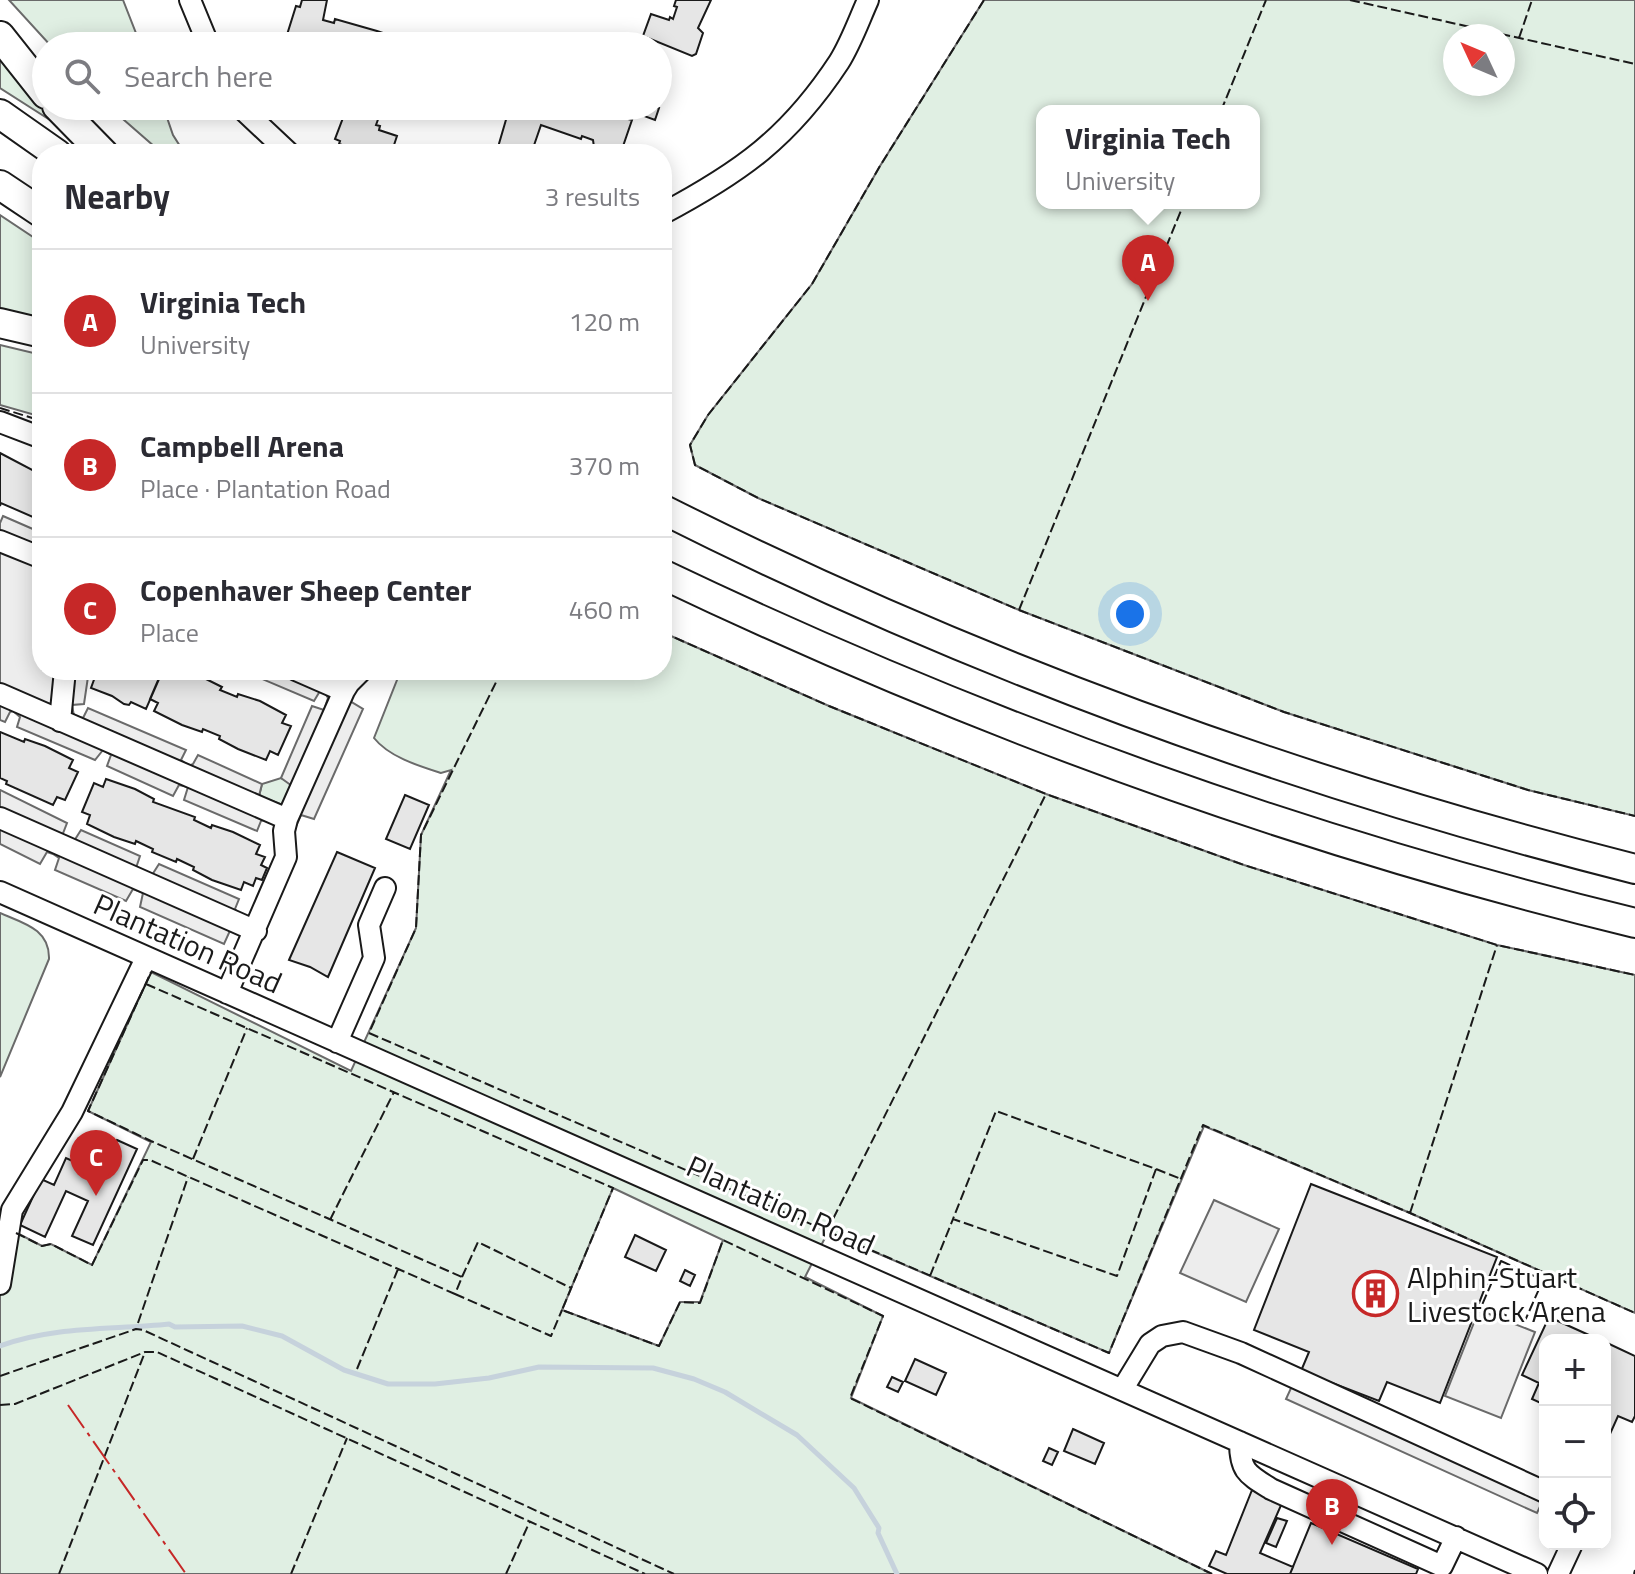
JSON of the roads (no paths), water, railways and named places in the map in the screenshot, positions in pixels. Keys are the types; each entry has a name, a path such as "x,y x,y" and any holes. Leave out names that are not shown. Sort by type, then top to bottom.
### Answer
{"highway":[{"path":"0,36 32,76"},
{"path":"0,114 43,144"},
{"path":"71,120 94,144"},
{"path":"0,185 32,206"},
{"path":"0,323 32,331"},
{"path":"672,514 859,602 1016,668 1165,725 1368,793 1635,869"},
{"path":"672,579 877,671 1038,737 1174,787 1400,860 1635,923"}],"street":[{"path":"190,0 203,32"},
{"path":"672,209 714,186 770,146 792,125 841,60 868,0"},
{"path":"254,120 279,144"},
{"path":"0,422 32,434"},
{"path":"0,541 32,554"},
{"path":"60,721 64,680"},
{"path":"319,680 344,691"},
{"path":"227,993 286,857 284,831 287,819 344,691 352,680"},
{"path":"0,694 287,819"},
{"path":"0,818 256,931"},
{"path":"337,1042 374,958 369,925 385,888"},
{"name":"Plantation Road","path":"0,892 1537,1574"},
{"path":"0,1284 12,1210 72,1112 146,958"},
{"path":"1122,1390 1150,1344 1162,1336 1183,1332 1241,1353 1539,1489"},
{"path":"1240,1442 1243,1468 1251,1477 1271,1489 1442,1566 1456,1537"},
{"path":"1558,1574 1569,1550"}],"waterway":[{"path":"0,1346 41,1335 83,1330 169,1324 175,1327 242,1326 282,1336 344,1370 388,1384 435,1384 489,1378 539,1367 653,1368 694,1379 725,1392 797,1435 854,1488 879,1528 878,1533 897,1574"}],"place":[{"name":"Virginia Tech","path":"1148,301"},
{"name":"Copenhaver Sheep Center","path":"96,1196"},
{"name":"Alphin-Stuart Livestock Arena","path":"1376,1294"},
{"name":"Campbell Arena","path":"1332,1545"}]}
